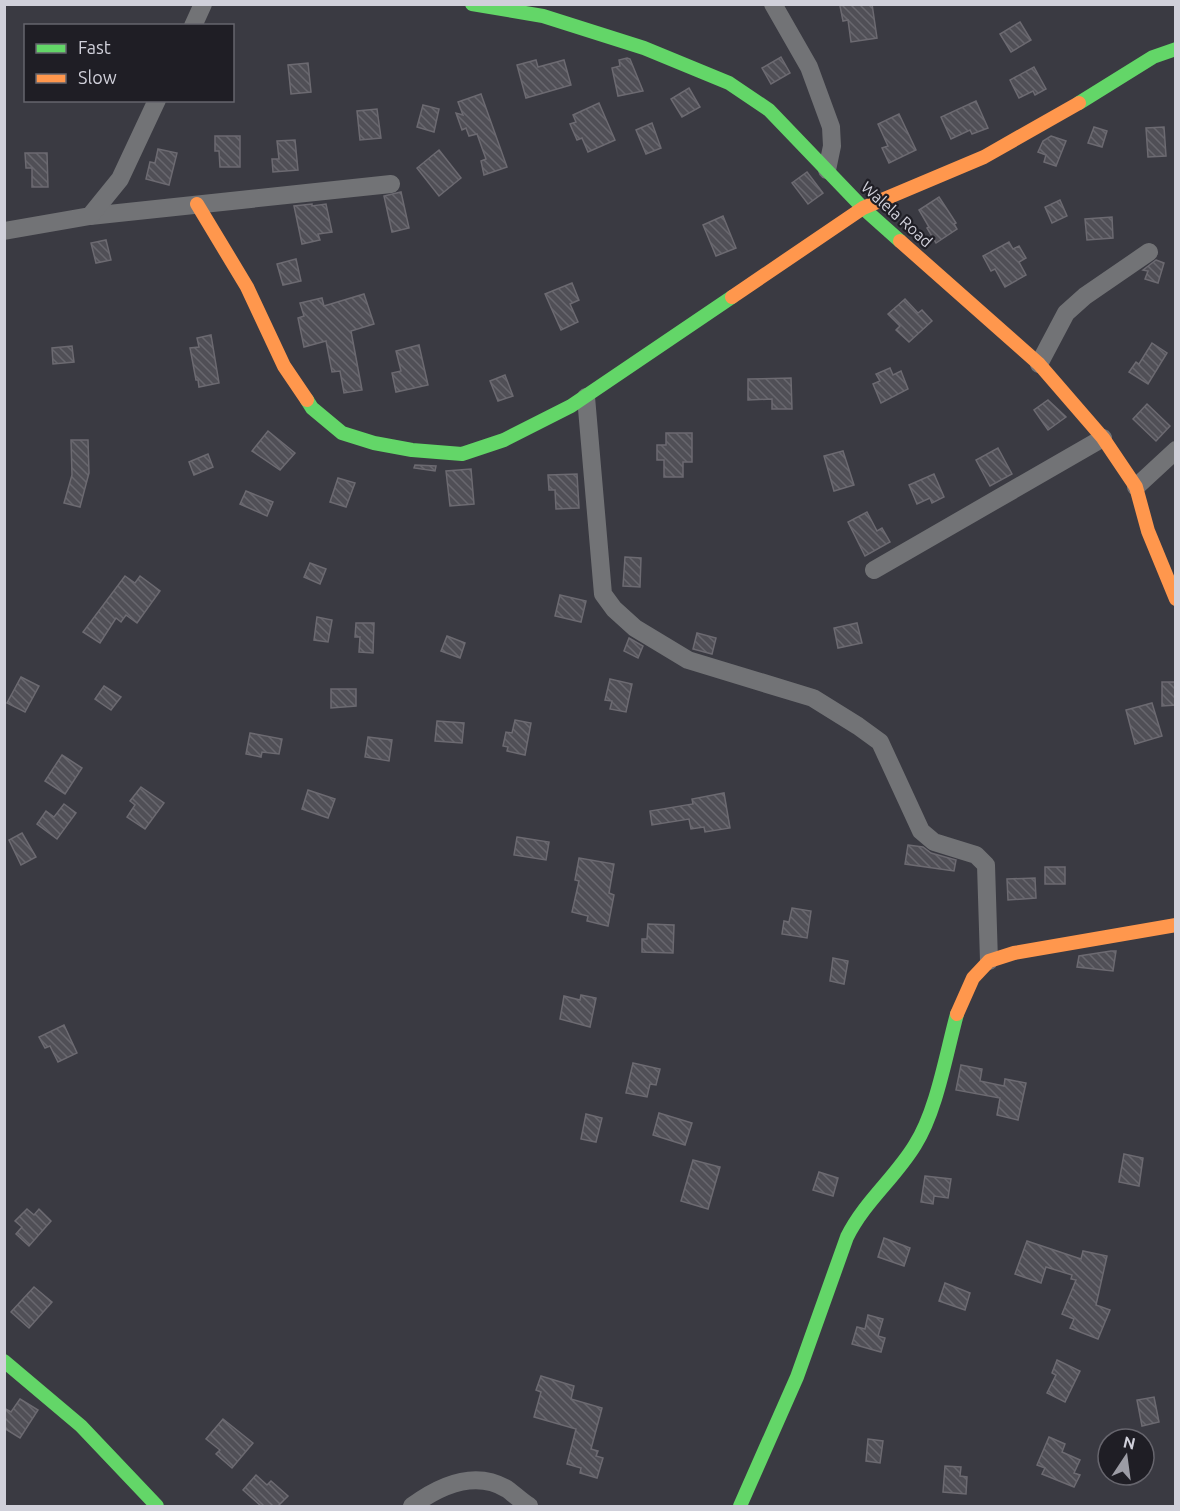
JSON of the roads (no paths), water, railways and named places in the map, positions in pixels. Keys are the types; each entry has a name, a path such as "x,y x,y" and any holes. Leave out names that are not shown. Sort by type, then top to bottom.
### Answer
{"street":[{"path":"194,24 203,4"},
{"name":"Walela Road","path":"472,4 543,16 644,48 729,83 769,110 863,208 1040,364 1103,438 1136,487 1148,531 1176,599"},
{"path":"773,4 809,67 831,128 832,146 827,170"},
{"path":"197,204 247,287 284,366 312,408 342,433 374,443 412,450 462,454 504,440 586,397 863,208 984,157 1061,114 1153,57 1176,49"},
{"path":"90,216 120,179 156,102"},
{"path":"4,231 90,216 391,184"},
{"path":"1040,364 1066,313 1085,296 1149,252"},
{"path":"586,397 603,594 614,609 634,628 688,660 813,698 880,742 921,831 934,842 976,855 986,865 989,961"},
{"path":"874,570 1103,438"},
{"path":"1136,487 1176,450"},
{"path":"740,1506 801,1368 847,1237 857,1217 915,1145 930,1113 958,1009 973,978 989,961 1014,953 1176,925"},
{"path":"4,1361 81,1426 157,1506"},
{"path":"412,1506 433,1491 465,1481 485,1480 505,1488 529,1506"}]}
